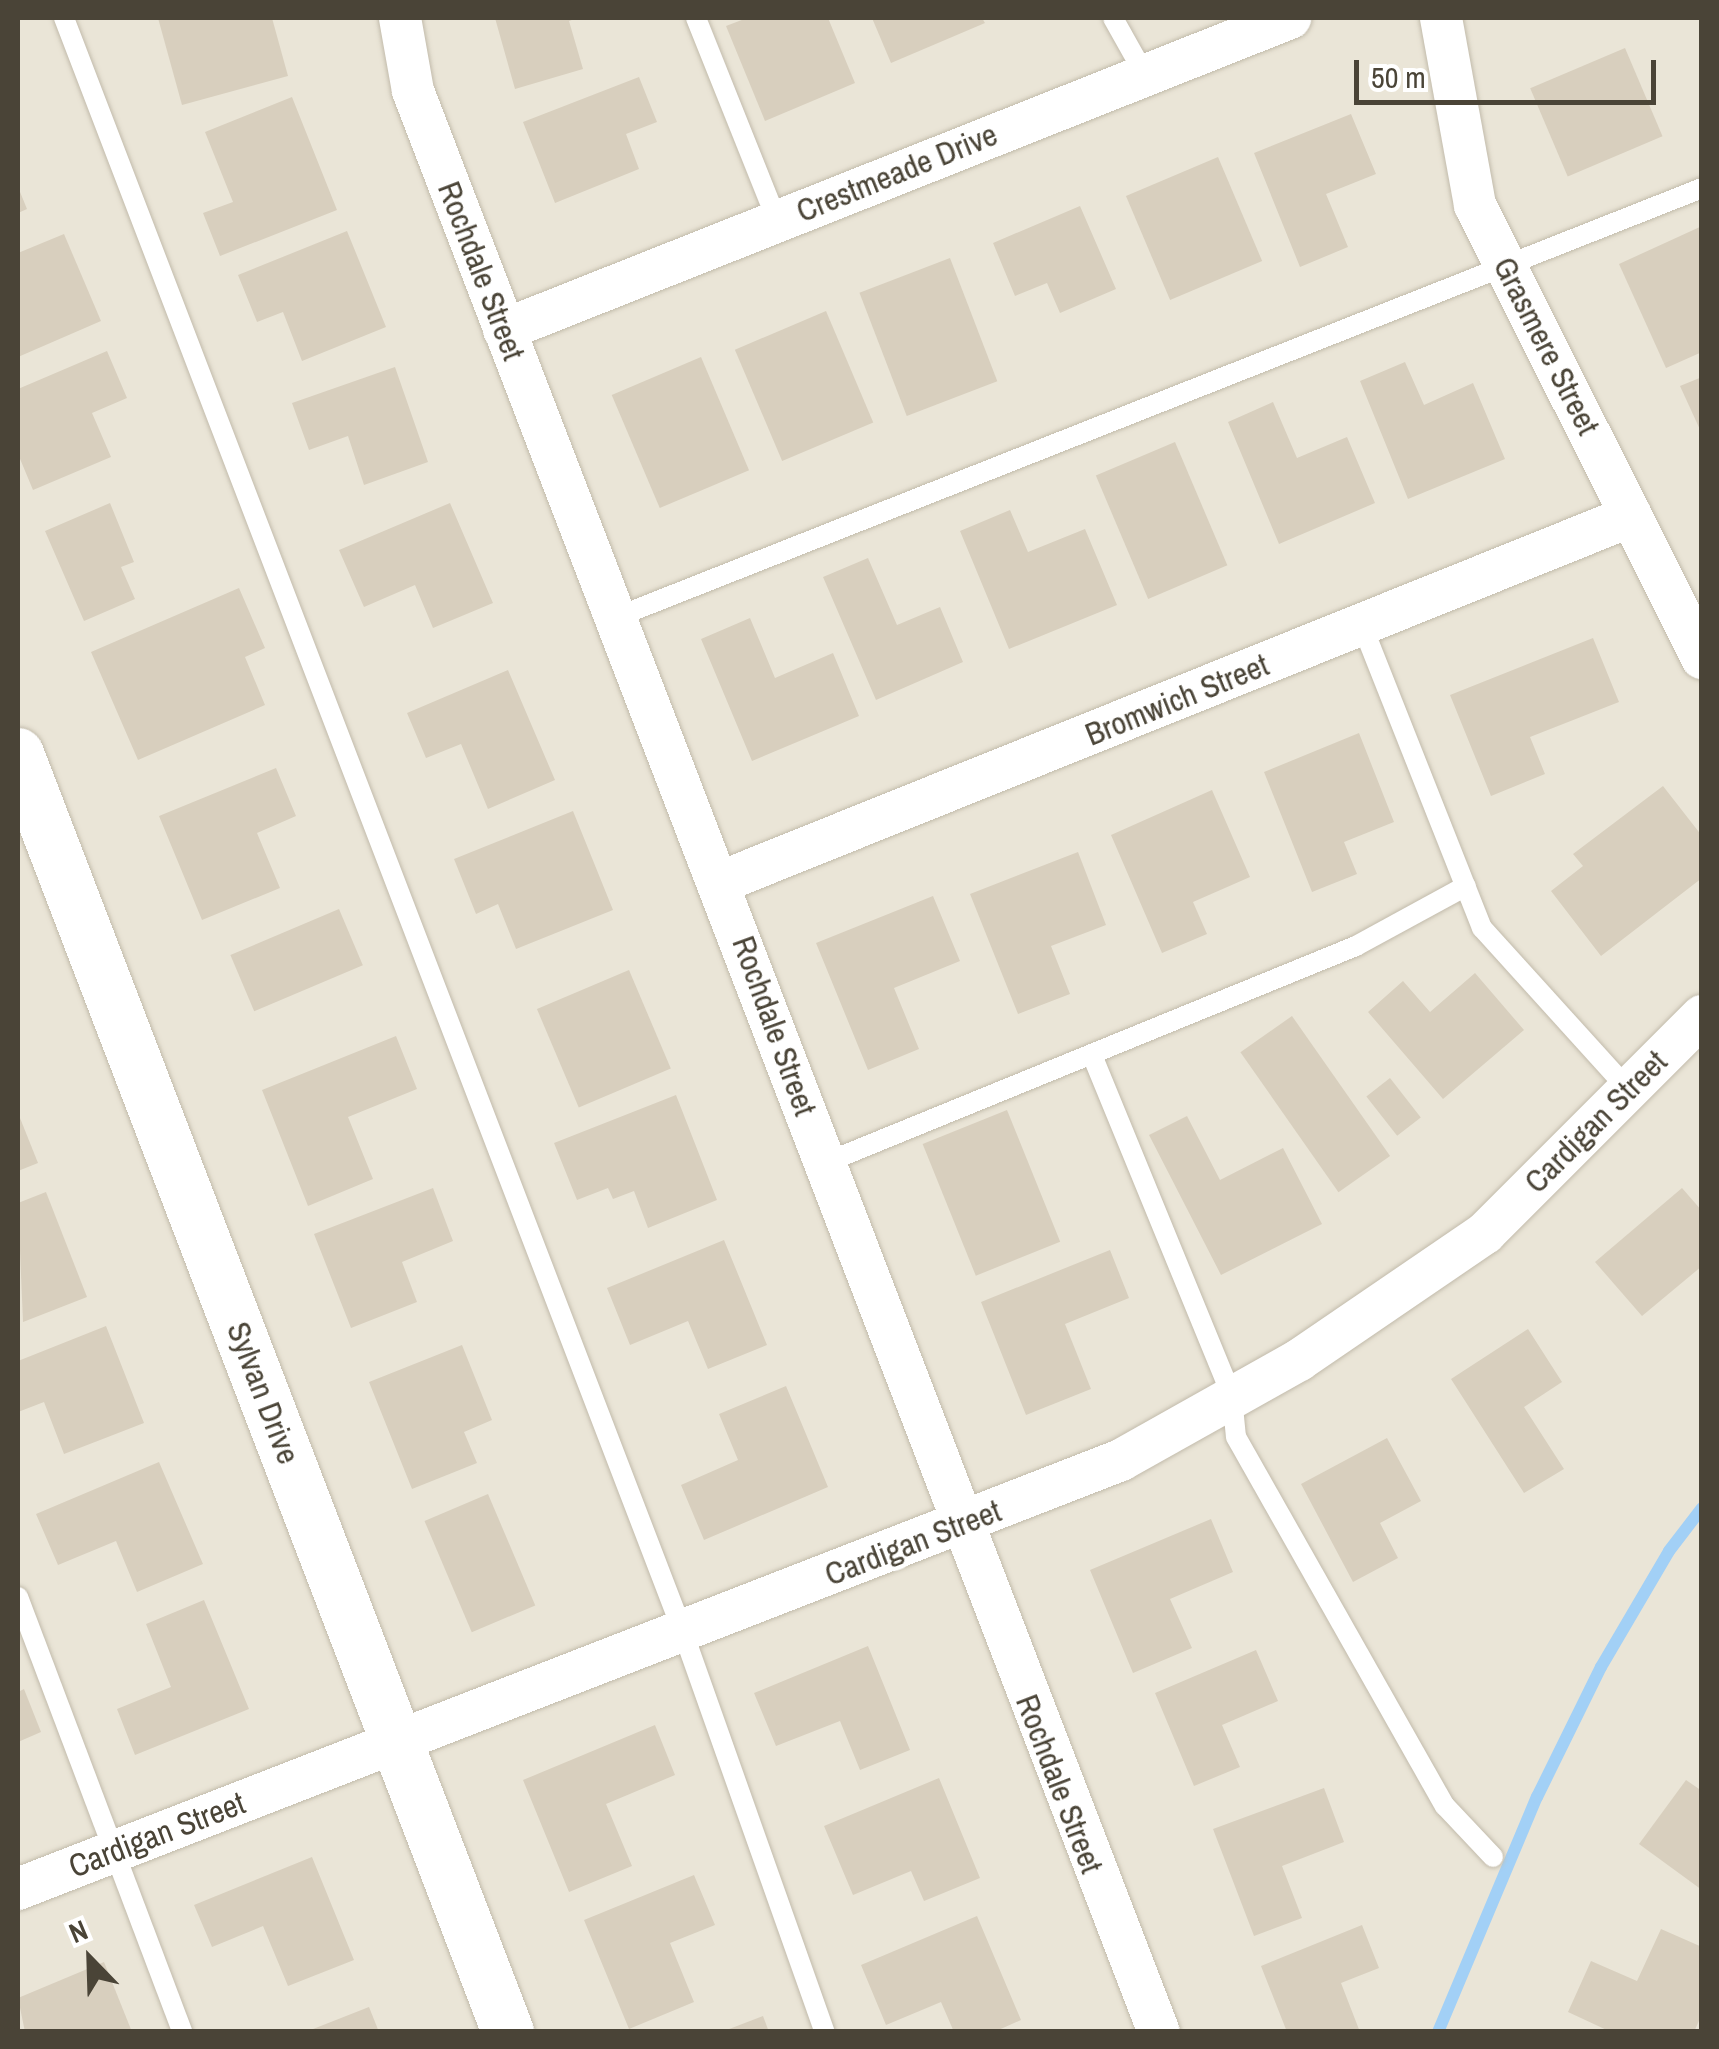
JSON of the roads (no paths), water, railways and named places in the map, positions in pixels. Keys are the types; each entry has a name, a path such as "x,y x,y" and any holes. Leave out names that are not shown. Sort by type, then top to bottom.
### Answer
{"street":[{"name":"Rochdale Street","path":"400,18 413,91 721,882 960,1527 1158,2032"},
{"name":"Crestmeade Drive","path":"504,330 1290,18"},
{"name":"Grasmere Street","path":"1440,18 1475,205 1702,658"},
{"name":"Bromwich Street","path":"721,882 1631,516"},
{"name":"Sylvan Drive","path":"18,754 32,832 397,1741 508,2032"},
{"name":"Cardigan Street","path":"18,1889 960,1527 1121,1460 1299,1360 1485,1232 1702,1016"}],"lane":[{"path":"64,18 683,1632 824,2032"},
{"path":"696,18 777,221"},
{"path":"1112,18 1144,75"},
{"path":"616,617 1702,188"},
{"path":"1362,625 1482,928 1628,1089"},
{"path":"825,1164 1356,946 1466,886"},
{"path":"1092,1054 1232,1397 1236,1437 1444,1806 1493,1857"},
{"path":"18,1597 118,1850 182,2032"}],"waterway":[{"path":"1438,2032 1537,1797 1601,1667 1669,1551 1702,1508"}]}
